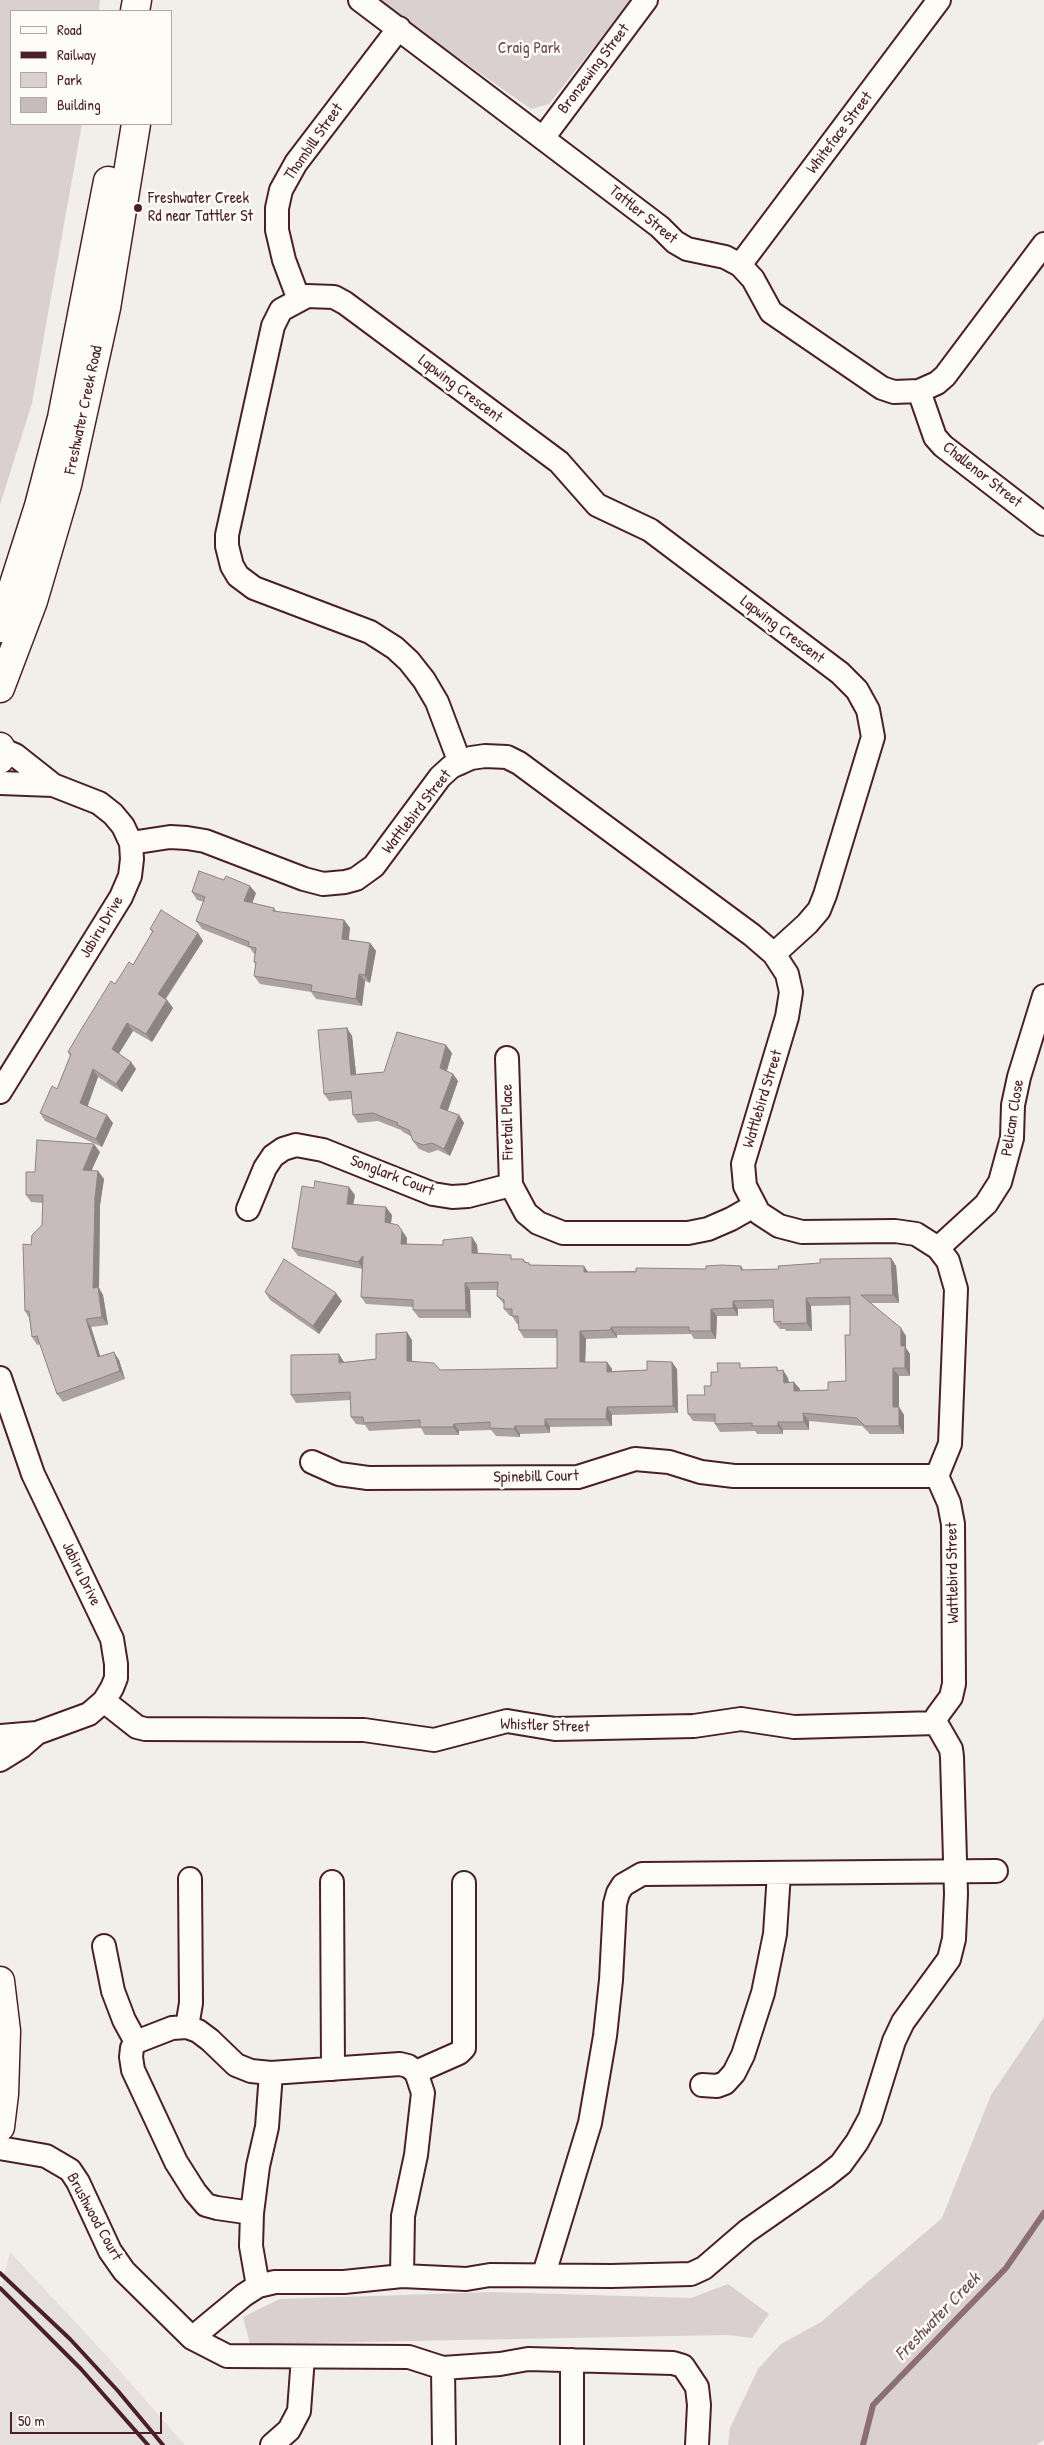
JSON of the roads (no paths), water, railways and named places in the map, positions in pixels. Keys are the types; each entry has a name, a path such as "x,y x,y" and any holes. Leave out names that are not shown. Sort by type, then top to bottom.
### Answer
{"main road":[{"name":"Freshwater Creek Road","path":"0,628 39,506 62,418 85,307 117,125"},
{"name":"Freshwater Creek Road","path":"0,688 33,601 67,484 106,308 136,125"},
{"path":"0,748 0,759"},
{"path":"0,1981 6,2031 4,2094 0,2127"}],"street":[{"name":"Tattler Street","path":"360,0 660,226 675,242 686,249 725,257 740,265 753,279 771,312 782,321 809,336 882,388 894,392 919,391 928,388 945,376 1044,244"},
{"name":"Bronzewing Street","path":"543,138 646,0"},
{"name":"Whiteface Street","path":"740,265 939,0"},
{"name":"Thombill Street","path":"298,300 284,260 277,230 277,208 281,190 296,163 399,28"},
{"name":"Lapwing Crescent","path":"460,763 437,702 409,661 395,648 370,632 254,588 238,576 232,566 227,546 227,535 273,326 281,310 298,300 319,295 334,297 345,303 559,462 597,504 650,530 840,674 857,690 868,710 873,737 828,886 818,910 774,954"},
{"name":"Challenor Street","path":"919,391 930,426 935,437 943,446 1044,524"},
{"name":"Jabiru Drive","path":"0,748 16,754 53,785 99,803 113,814 123,826 131,844 130,876 121,897 0,1092"},
{"name":"Wattlebird Street","path":"131,844 170,838 204,841 304,879 323,884 345,882 356,879 374,866 440,777 471,758 495,755 507,757 529,769 752,935 774,954 788,979 790,1002 743,1164 745,1186 754,1206 769,1221 790,1230 802,1232 907,1232 928,1240 938,1248 948,1261 956,1289 950,1444 937,1476 949,1504 953,1524 954,1675 951,1697 937,1716 936,1723"},
{"name":"Jabiru Drive","path":"0,783 53,785"},
{"name":"Pelican Close","path":"938,1248 986,1204 1000,1182 1012,1138 1013,1105 1019,1077 1044,996"},
{"name":"Firetail Place","path":"507,1058 511,1186"},
{"name":"Songlark Court","path":"248,1209 265,1168 273,1156 283,1149 296,1145 323,1150 433,1194 452,1197 468,1196 511,1186"},
{"path":"511,1186 526,1214 549,1230 562,1233 688,1233 708,1229 754,1206"},
{"name":"Jabiru Drive","path":"0,1378 33,1474 112,1638 116,1678 104,1702"},
{"name":"Spinebill Court","path":"312,1462 338,1474 368,1478 578,1477 635,1459 669,1462 709,1473 734,1476 937,1476"},
{"path":"0,1736 37,1734 78,1719 104,1702"},
{"name":"Whistler Street","path":"104,1702 137,1727 155,1731 364,1730 388,1732 427,1740 450,1737 507,1721 554,1729 694,1726 741,1719 794,1727 936,1723"},
{"path":"192,2338 258,2286 289,2281 344,2282 402,2276 466,2278 490,2275 544,2274 611,2276 691,2274 704,2268 747,2231 810,2189 840,2164 857,2142 870,2118 894,2041 902,2022 949,1960 954,1939 956,1872 952,1757 951,1749 936,1723"},
{"path":"0,1760 37,1734"},
{"path":"544,2274 590,2123 606,2026 618,1893 632,1878 642,1874 996,1871"},
{"path":"702,2085 717,2086 725,2083 734,2073 743,2055 763,1993 775,1934 779,1873"},
{"path":"187,2027 191,2004 190,1879"},
{"path":"332,1882 333,2069"},
{"path":"416,2072 459,2053 464,2048 464,1883"},
{"path":"104,1946 113,1991 124,2020 136,2042"},
{"path":"252,2213 206,2205 195,2192 176,2162 133,2070 130,2057 136,2042 172,2028 187,2027 198,2030 236,2065 251,2071 271,2073 400,2064 408,2066 416,2072 423,2092 416,2155 404,2216 402,2276"},
{"path":"258,2286 251,2246 252,2213 258,2166 267,2127 271,2073"},
{"name":"Brushwood Court","path":"0,2148 46,2156 70,2170 86,2198 110,2251 124,2271 192,2338 227,2356 409,2357 443,2368"},
{"path":"272,2445 289,2430 299,2411 303,2357"},
{"path":"444,2445 443,2368 528,2360 659,2362 683,2366 697,2387 699,2405 697,2445"},
{"path":"572,2360 572,2445"}],"waterway":[{"name":"Freshwater Creek","path":"863,2445 873,2405 1006,2268 1044,2213"}],"railway":[{"path":"0,2273 70,2339 118,2391 163,2445"},
{"path":"0,2288 81,2369 148,2445"}],"place":[{"name":"Freshwater Creek Rd near Tattler St","path":"138,208"}],"park label":[{"name":"Craig Park","path":"529,49"}]}
